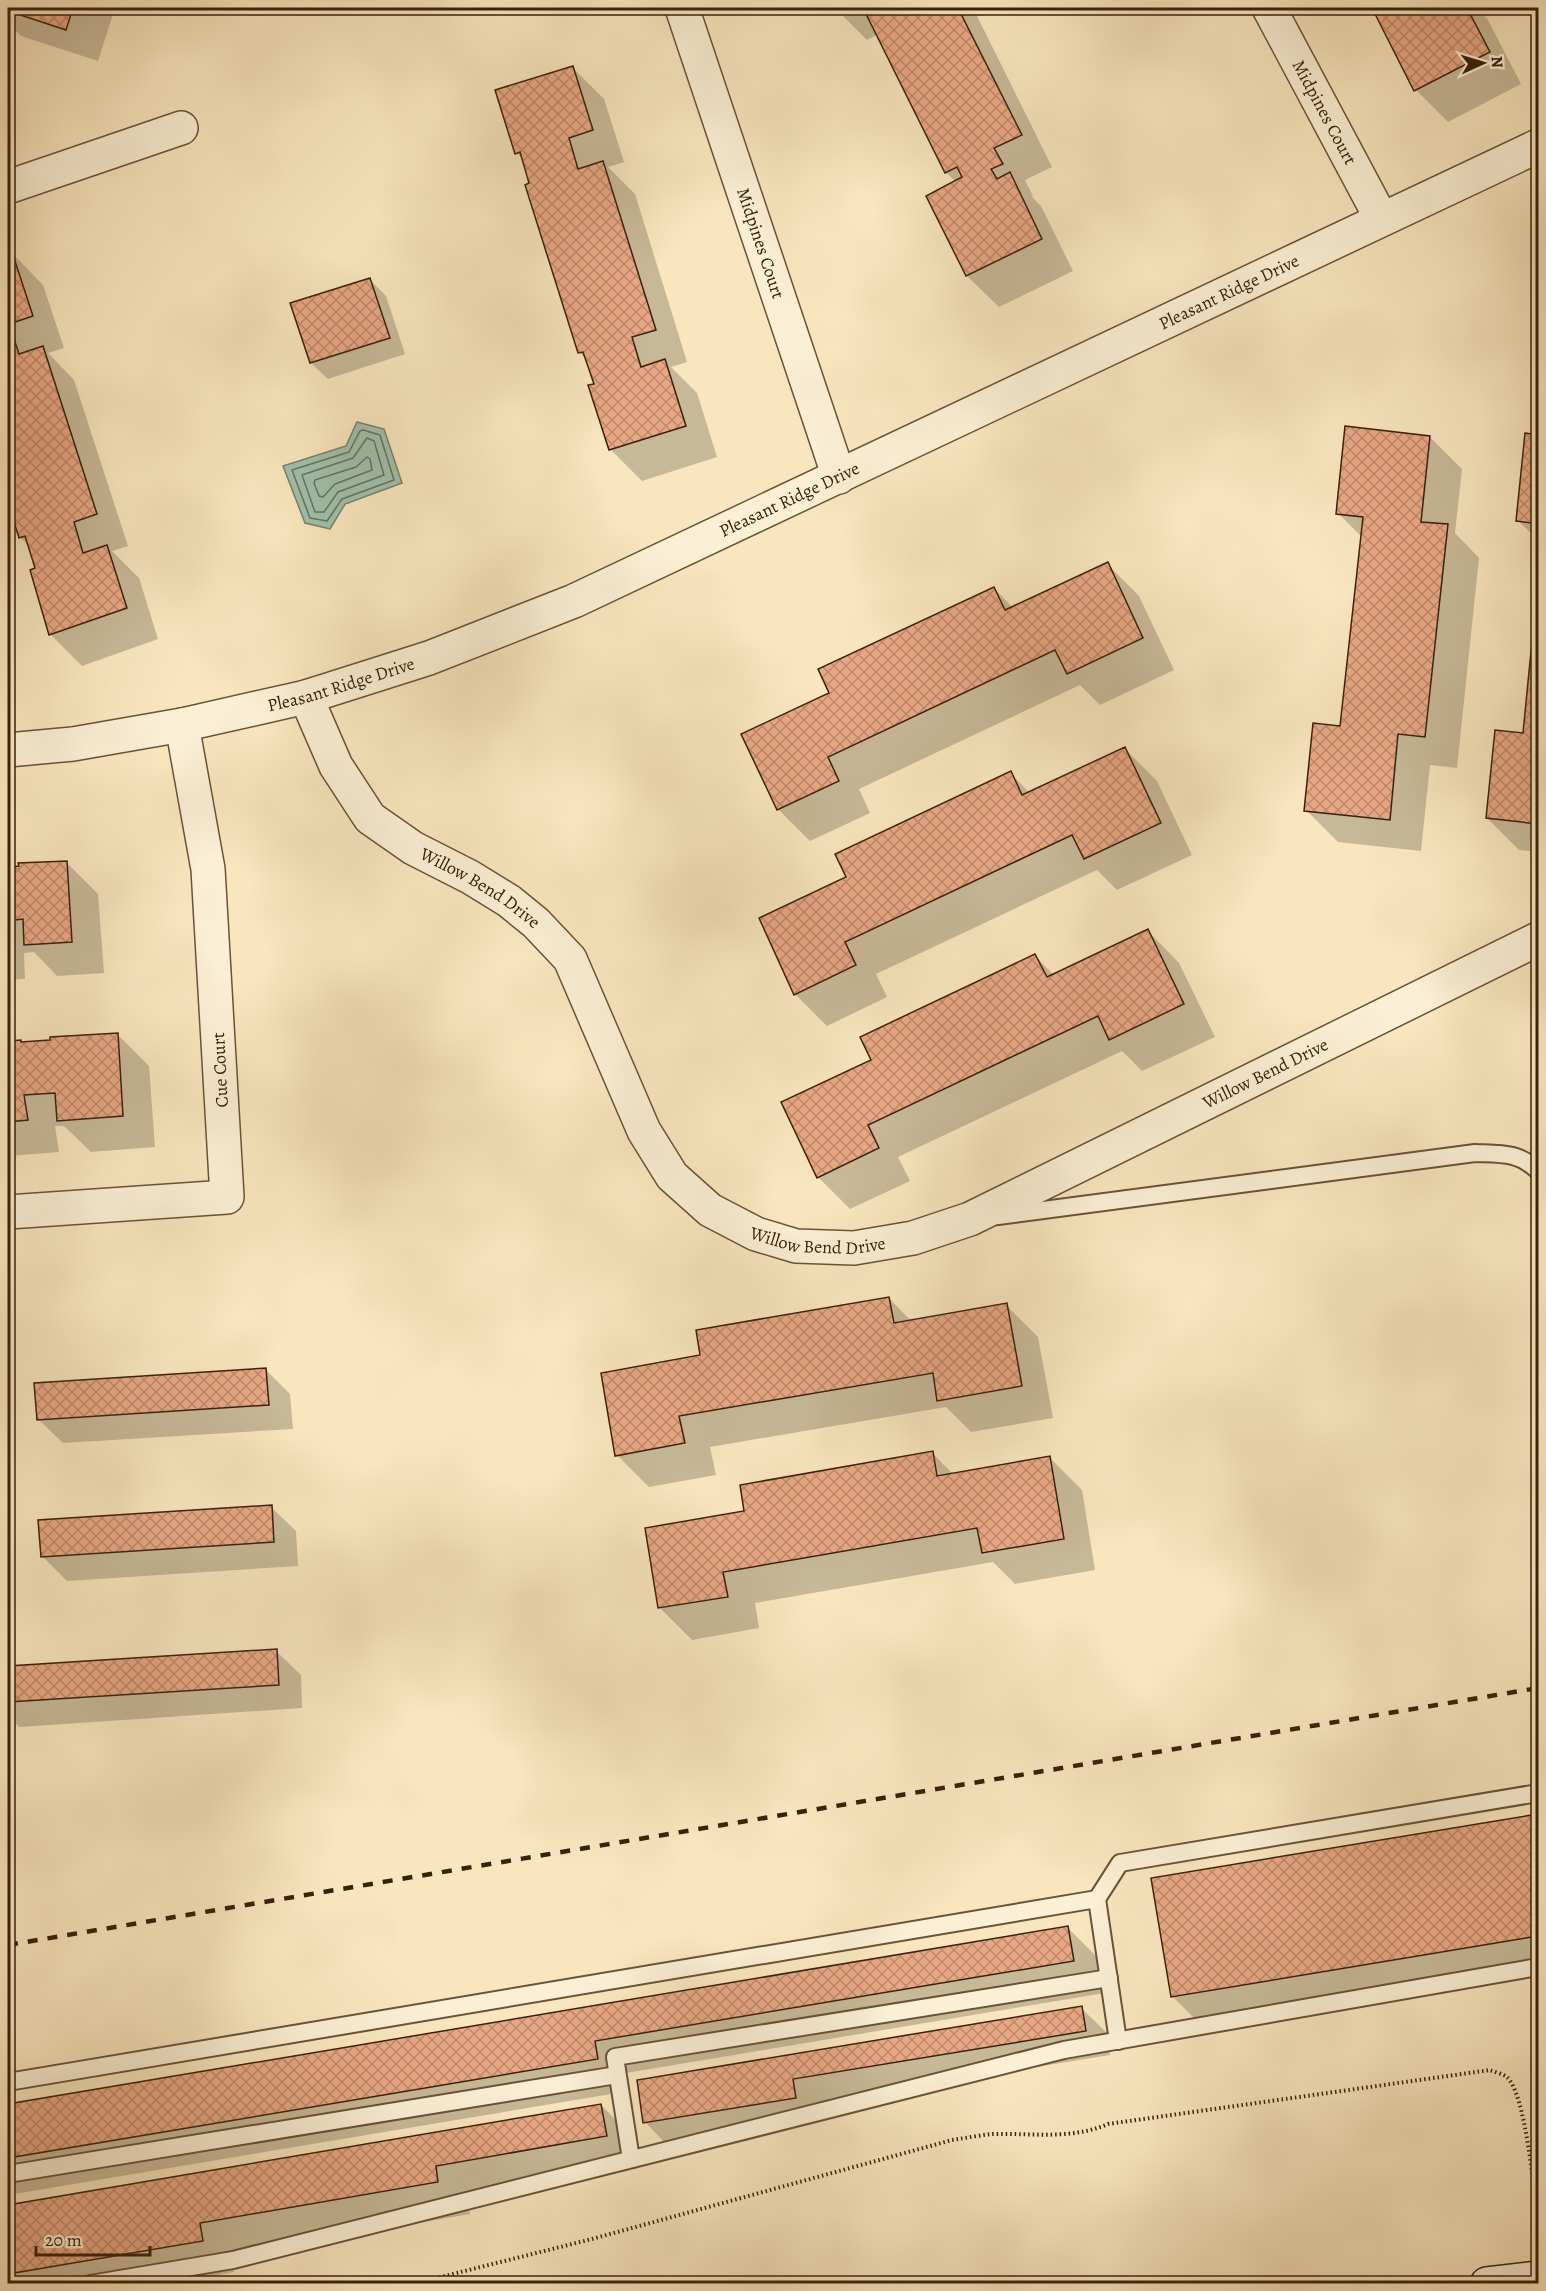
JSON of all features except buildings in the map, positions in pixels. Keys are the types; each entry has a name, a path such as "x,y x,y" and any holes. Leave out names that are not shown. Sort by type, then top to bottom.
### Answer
{"street":[{"name":"Midpines Court","path":"682,8 839,477"},
{"name":"Midpines Court","path":"1269,8 1381,218"},
{"path":"8,187 181,128"},
{"name":"Pleasant Ridge Drive","path":"8,750 72,744 182,725 306,697 429,658 574,601 1381,218 1539,146"},
{"name":"Willow Bend Drive","path":"306,697 336,766 370,818 413,848 470,877 509,901 536,923 570,959 644,1131 672,1176 710,1210 756,1234 796,1246 854,1248 913,1238 970,1219 1539,939"},
{"name":"Cue Court","path":"8,1212 227,1197 208,870 182,725"},
{"path":"1487,2283 1539,2278"}],"lane":[{"path":"970,1219 1475,1153 1503,1154 1528,1161 1539,1171"},
{"path":"1118,2041 1097,1899 1120,1863 1539,1793"},
{"path":"8,2082 1097,1899"},
{"path":"90,2283 233,2260 1064,2050 1539,1967"},
{"path":"631,2159 615,2057 1109,1978"},
{"path":"8,2174 617,2075"}],"path":[{"path":"413,2283 592,2239 952,2140 992,2134 1067,2135 1108,2124 1490,2070 1506,2076 1513,2087 1525,2125 1538,2222"}],"water":[{"path":"357,422 384,429 402,483 345,504 330,529 305,523 283,466 346,446"}],"railway":[{"path":"8,1945 1538,1688"}]}
